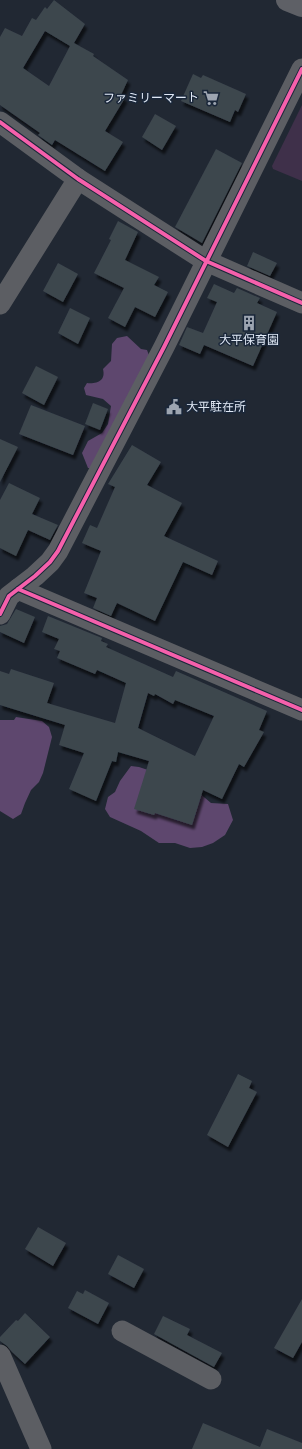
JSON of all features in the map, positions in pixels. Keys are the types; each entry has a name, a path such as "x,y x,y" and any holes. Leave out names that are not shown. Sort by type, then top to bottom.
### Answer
{"main road":[{"path":"288,0 302,6"}],"street":[{"path":"302,69 164,347 58,551 50,562 6,600 302,710"},
{"path":"0,122 78,179 206,261 302,303"},
{"path":"0,304 78,179"},
{"path":"122,1331 211,1378"},
{"path":"0,1355 40,1449"}],"shaded area":[{"path":"302,105 302,181 273,169 272,166"},
{"path":"127,336 141,349 147,350 150,358 94,469 88,468 82,453 88,441 102,433 108,424 111,406 103,399 86,395 84,388 87,383 94,383 102,379 104,373 103,369 111,361 112,344 117,338"},
{"path":"16,717 42,721 49,727 52,737 43,773 39,782 31,790 21,814 13,819 0,811 0,720 14,720"},
{"path":"131,766 139,767 172,778 198,792 211,803 228,804 233,820 225,835 213,843 202,847 190,848 175,843 159,843 141,831 110,817 105,809 108,797 115,792 120,781"}],"building":[{"path":"54,0 85,24 74,43 94,54 93,56 128,80 121,95 125,98 105,131 123,142 105,171 55,140 52,145 38,135 40,133 0,105 0,37 5,28 22,36 32,18 36,20 45,7 47,9","holes":["45,31 70,46 49,86 23,68"]},
{"path":"193,74 201,78 203,75 246,94 238,112 235,110 230,122 181,101"},
{"path":"155,114 176,126 162,150 142,137"},
{"path":"216,149 242,163 202,243 175,227"},
{"path":"118,221 138,232 125,260 159,277 154,285 168,292 155,317 135,307 125,327 108,318 124,288 94,273 111,240 109,239"},
{"path":"253,252 277,263 270,276 247,266"},
{"path":"58,263 78,274 63,302 43,291"},
{"name":"大平保育園","path":"214,284 234,293 237,288 260,298 257,303 277,312 253,366 204,345 200,354 179,345 187,327 203,333 217,302 207,298"},
{"path":"70,308 90,318 78,344 58,333"},
{"path":"36,366 58,377 44,405 22,393"},
{"path":"93,403 108,409 100,430 85,424"},
{"path":"31,405 85,426 73,455 19,434"},
{"path":"0,439 18,447 0,482"},
{"path":"132,445 161,462 147,485 182,503 164,536 218,561 212,575 183,562 155,621 117,603 111,616 93,608 97,598 84,593 101,551 82,543 90,525 97,528 115,487 108,484"},
{"path":"9,483 40,498 32,514 58,525 50,540 28,530 16,556 0,548 0,500"},
{"path":"16,609 35,617 24,643 0,632 0,626 7,624"},
{"path":"48,616 102,638 101,641 108,644 106,647 173,677 176,671 267,711 259,730 264,732 244,767 239,764 222,799 203,790 192,825 155,813 154,815 134,809 149,761 118,752 116,762 112,761 96,801 69,789 84,753 59,745 65,725 0,705 0,671 9,674 11,669 54,683 47,703 115,723 126,683 97,670 95,674 57,658 60,651 54,649 59,639 42,632","holes":["148,693 154,696 155,694 173,704 175,700 214,716 195,756 138,728"]},
{"path":"238,1074 252,1081 249,1088 257,1092 228,1147 207,1135"},
{"path":"38,1227 66,1243 53,1266 25,1249"},
{"path":"118,1255 144,1269 134,1288 108,1274"},
{"path":"85,1290 109,1303 98,1324 68,1308 77,1291 83,1294"},
{"path":"302,1299 302,1342 293,1358 274,1348"},
{"path":"25,1313 50,1337 25,1364 0,1341 0,1337"},
{"path":"163,1316 190,1329 187,1335 222,1353 214,1367 154,1334"},
{"path":"203,1423 260,1447 267,1429 302,1443 302,1449 192,1449"}],"cycle path":[{"path":"0,614 9,596 35,576 50,562 58,551 164,347 302,69"},
{"path":"0,122 78,179 206,261 302,303"},
{"path":"18,589 302,710"}],"place":[{"name":"ファミリーマート","path":"211,98"},
{"name":"大平保育園","path":"249,323"},
{"name":"大平駐在所","path":"174,407"}]}
